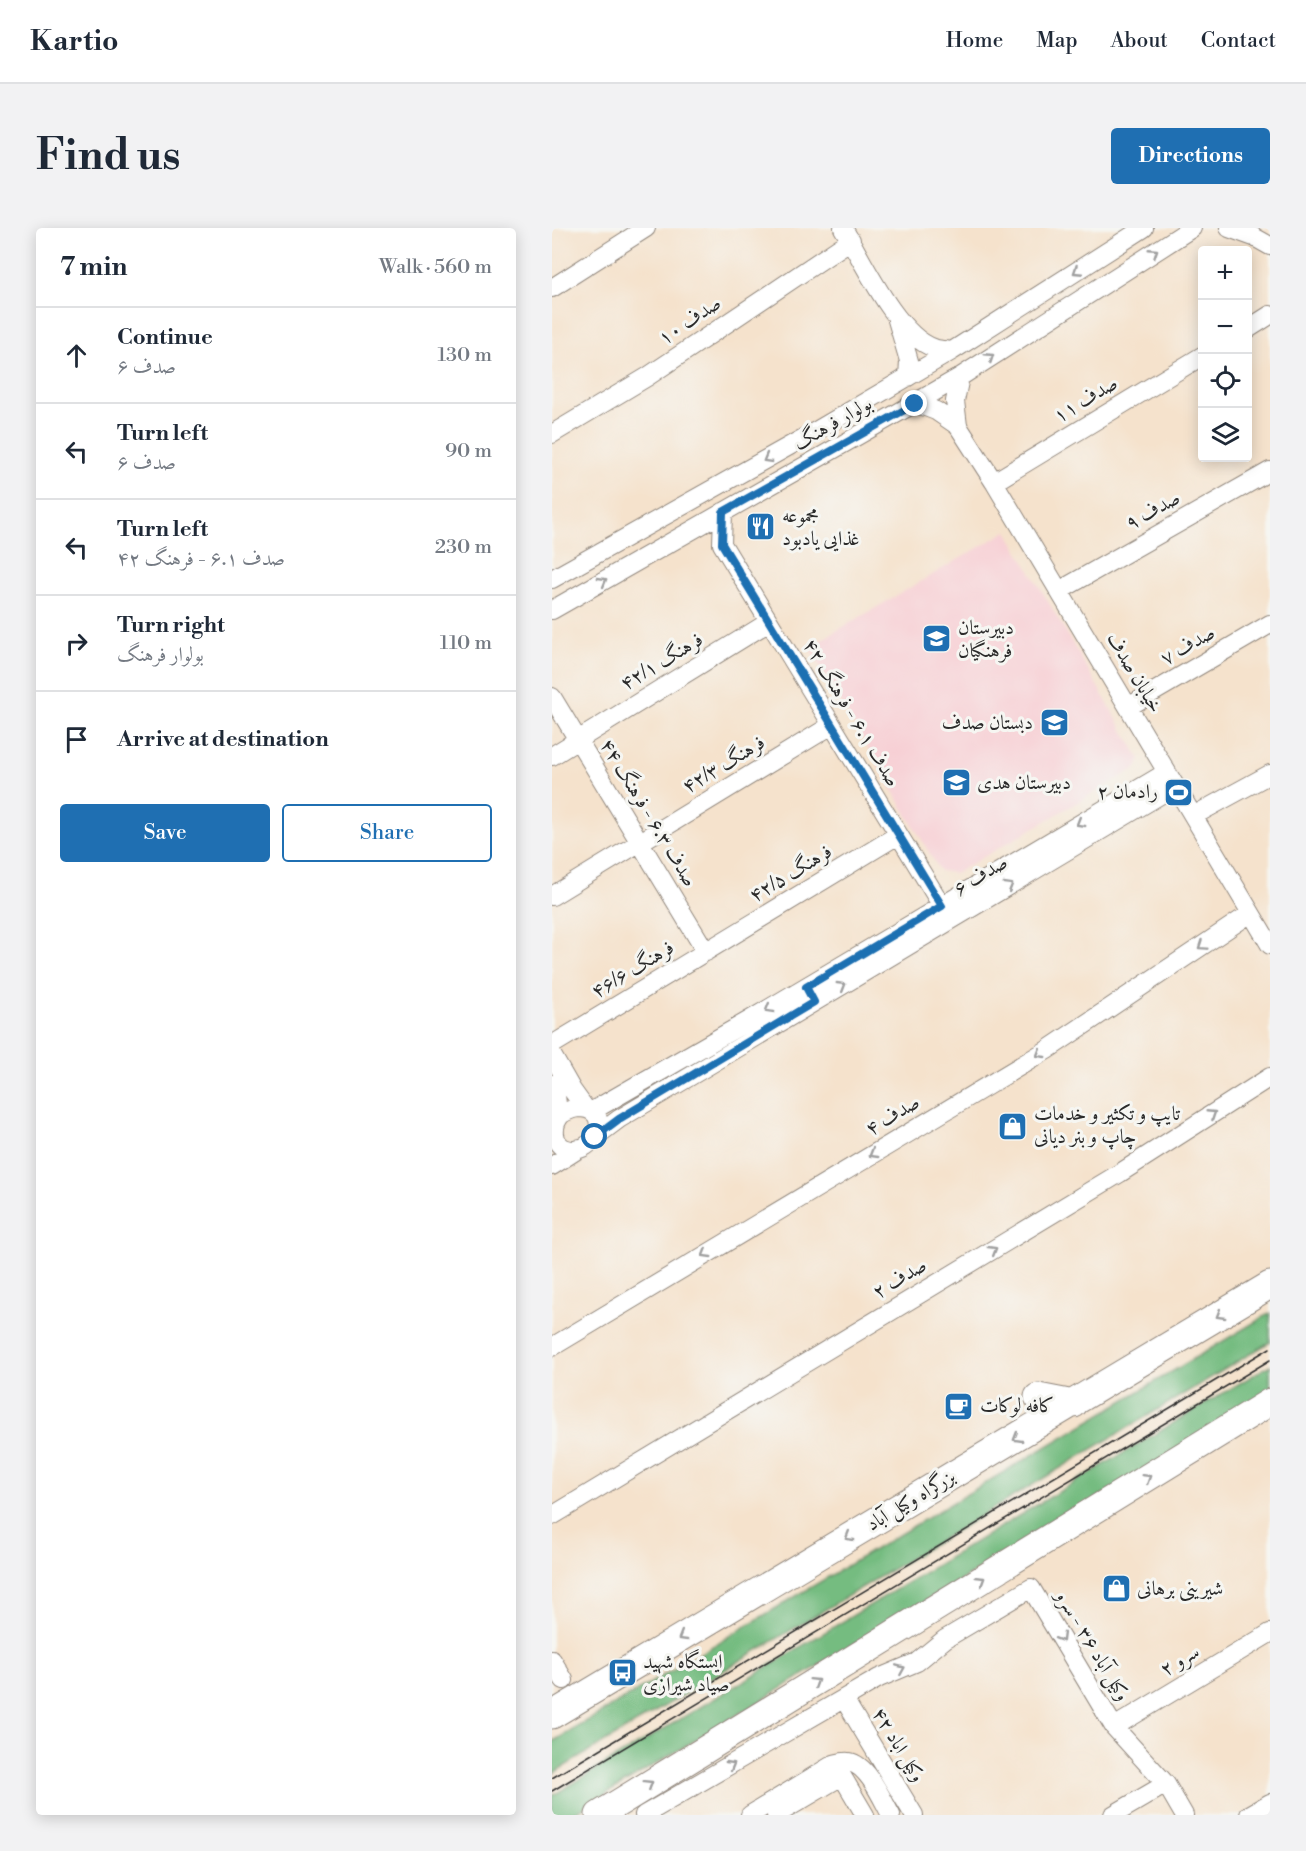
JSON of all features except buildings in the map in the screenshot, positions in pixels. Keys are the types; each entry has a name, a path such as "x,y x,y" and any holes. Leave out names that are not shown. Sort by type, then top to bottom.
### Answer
{"highway":[{"name":"بزرگراه وکیل آباد","path":"552,1715 1270,1285"},
{"path":"1038,1397 1074,1404"},
{"path":"616,1812 1270,1402"}],"street":[{"path":"552,288 646,228"},
{"name":"بولوار فرهنگ","path":"552,579 809,435 952,351 1144,228"},
{"name":"بولوار فرهنگ","path":"552,610 915,404 1191,228"},
{"path":"1229,228 1270,244"},
{"path":"1261,228 1270,244"},
{"path":"847,234 896,316 917,339 934,348 952,351"},
{"name":"صدف ۱۰","path":"552,434 647,376 847,234"},
{"path":"1252,326 1270,315"},
{"path":"896,316 909,361 908,377"},
{"name":"صدف ۱۱","path":"994,482 1198,359"},
{"path":"958,426 955,400 960,376"},
{"path":"915,404 936,411 958,426"},
{"name":"خیابان صدف","path":"958,426 994,482 1270,944"},
{"path":"809,435 820,457"},
{"name":"صدف ۹","path":"1059,591 1270,471"},
{"path":"688,532 722,544 723,512"},
{"name":"صدف ۶.۱ - فرهنگ ۴۲","path":"722,544 942,906"},
{"name":"فرهنگ ۴۲/۱","path":"552,756 769,622"},
{"name":"صدف ۷","path":"1128,707 1270,624"},
{"name":"صدف ۶.۳ - فرهنگ ۴۴","path":"552,697 706,952"},
{"name":"فرهنگ ۴۲/۳","path":"552,896 832,726"},
{"path":"1193,816 1270,774"},
{"name":"صدف ۶","path":"595,1137 942,906 1171,779"},
{"name":"صدف ۶","path":"589,1109 810,995 1171,779"},
{"name":"فرهنگ ۴۲/۵","path":"706,952 898,835"},
{"name":"صدف ۴","path":"552,1347 1047,1050 1251,913"},
{"name":"فرهنگ ۴۶/۶","path":"552,1044 706,952"},
{"path":"552,1055 572,1090 597,1117 599,1124 598,1131 591,1142 552,1166"},
{"name":"صدف ۲","path":"552,1516 1120,1173 1270,1077"},
{"path":"552,1084 557,1103 553,1134 555,1141 567,1149 580,1148"},
{"path":"554,1125 561,1115 572,1109 589,1109"},
{"name":"وکیل آباد ۳۶ - سرو","path":"844,1699 879,1678 917,1662 945,1639 1031,1588 1114,1727 1166,1784 1184,1815"},
{"name":"سرو ۲","path":"1114,1727 1270,1633"},
{"path":"552,1660 564,1680"},
{"path":"644,1815 844,1699"},
{"name":"وکیل اباد ۴۲","path":"844,1699 914,1815"},
{"path":"765,1813 834,1764 848,1761 859,1767 869,1777 891,1815"},
{"path":"765,1813 842,1776 865,1815"},
{"path":"1113,1815 1166,1784"},
{"path":"1249,1815 1270,1803"}],"shaded area":[{"path":"1007,531 1140,759 1138,767 956,873 940,871 809,647"}],"green space":[{"path":"1270,1313 1270,1342 552,1774 552,1742"},
{"path":"1270,1365 1270,1394 571,1815 552,1815 552,1796"}],"tram line":[{"path":"552,1778 1270,1348"},
{"path":"552,1791 1270,1360"}],"place":[{"name":"مجموعه غذایی یادبود","path":"761,527"},
{"name":"دبیرستان فرهنگیان","path":"937,639"},
{"name":"دبستان صدف","path":"1054,723"},
{"name":"دبیرستان هدی","path":"956,783"},
{"name":"رادمان ۲","path":"1179,792"},
{"name":"تایپ و تکثیر و خدمات چاپ و بنر دیانی","path":"1013,1126"},
{"name":"کافه لوکات","path":"959,1406"},
{"name":"شیرینی برهانی","path":"1116,1589"},
{"name":"ایستگاه شهید صیاد شیرازی","path":"622,1673"}],"route":[{"path":"595,1137 619,1119 814,1002 806,987 942,906 722,544 723,512 915,404"}]}
